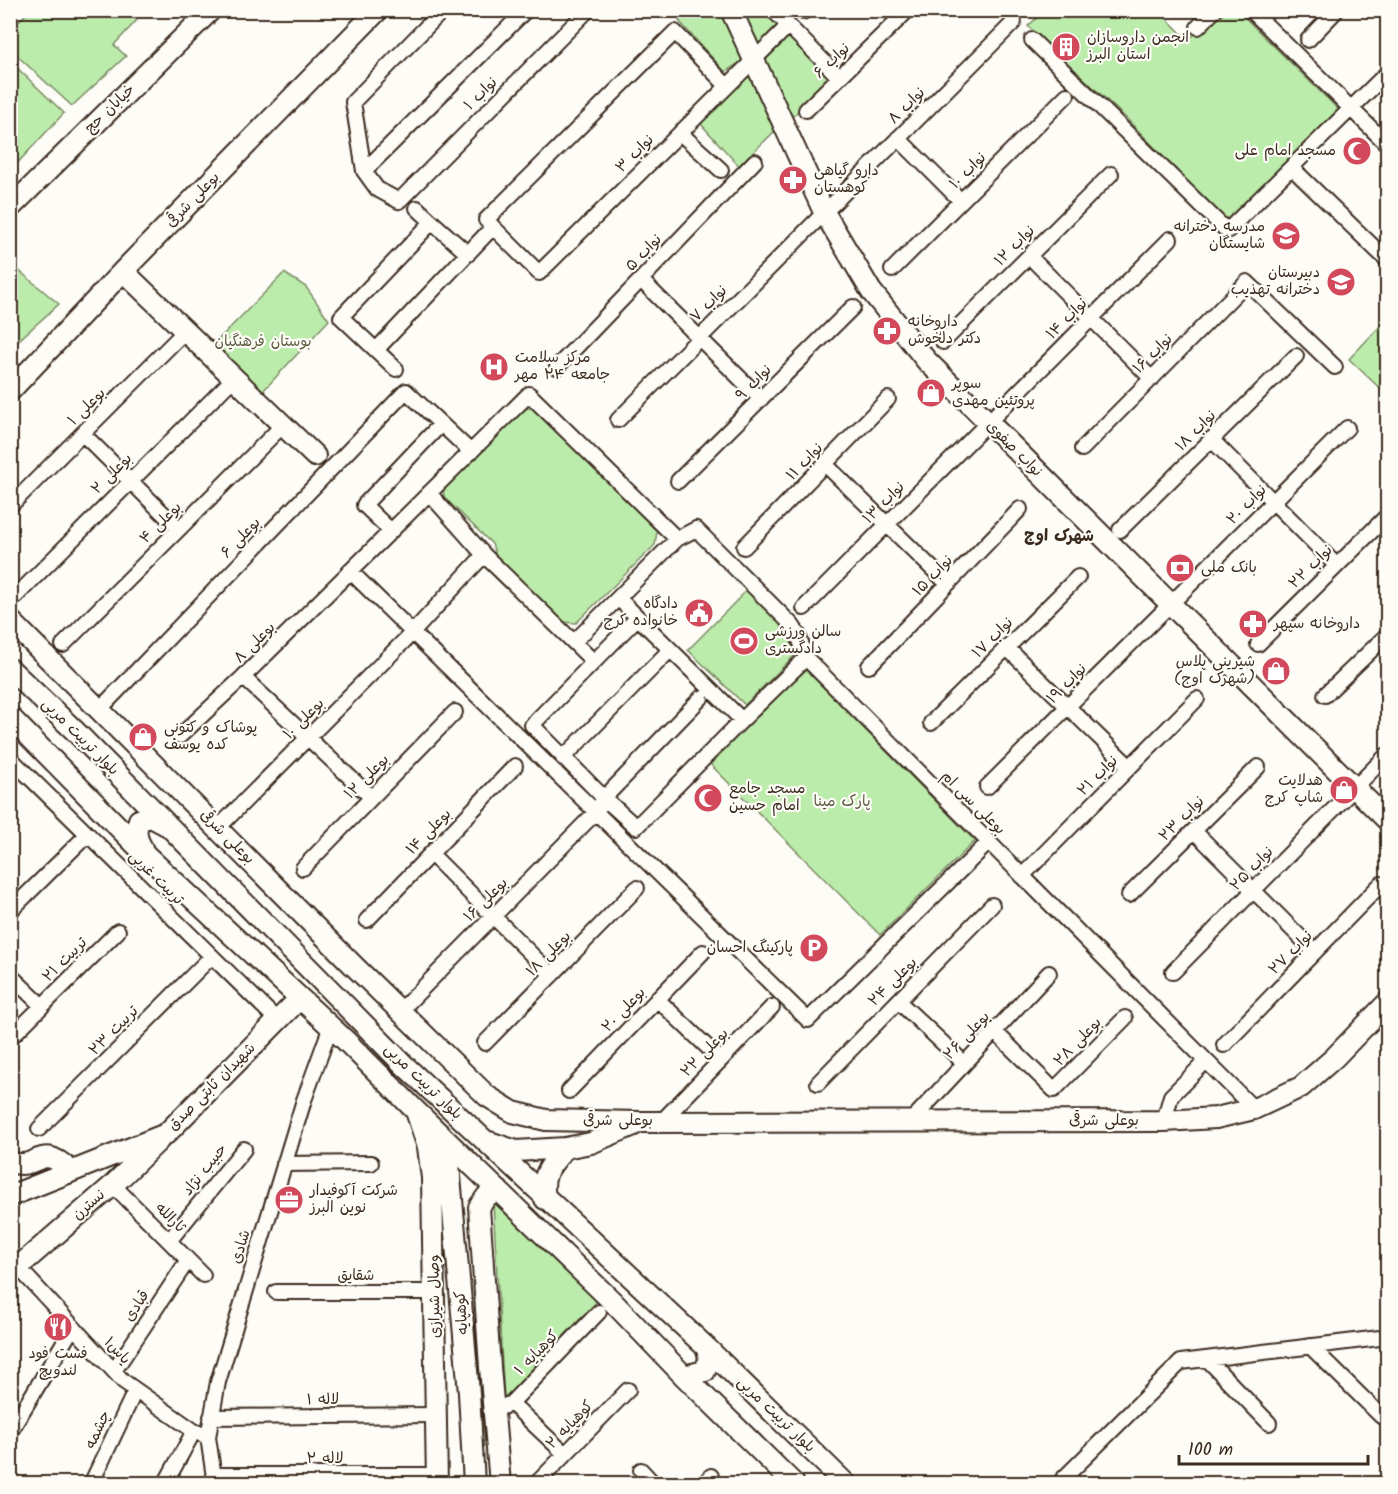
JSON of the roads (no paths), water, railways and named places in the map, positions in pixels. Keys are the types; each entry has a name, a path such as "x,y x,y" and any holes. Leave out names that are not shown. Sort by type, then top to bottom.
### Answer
{"street":[{"name":"خیابان حج","path":"10,208 211,10"},
{"name":"بوعلی شرقی","path":"10,392 123,271 378,10"},
{"path":"364,171 352,102 443,10"},
{"path":"364,171 526,10"},
{"name":"نواب ۱","path":"364,171 377,189 399,201 588,10"},
{"name":"نواب صفوی","path":"731,10 824,212 871,291 926,360 1388,821"},
{"path":"773,10 839,77"},
{"name":"نواب ۶","path":"806,110 908,10"},
{"path":"1198,27 1215,10"},
{"path":"1251,10 1388,145"},
{"path":"1308,40 1337,10"},
{"name":"نواب ۸","path":"824,212 1014,22"},
{"name":"نواب ۳","path":"490,224 539,273 788,26"},
{"path":"376,350 468,254 490,224 675,32 727,86"},
{"path":"1032,40 1227,231 1388,72"},
{"name":"نواب ۱۰","path":"892,270 1067,95"},
{"path":"680,133 721,170"},
{"path":"898,138 961,201"},
{"name":"نواب ۵","path":"557,367 755,161"},
{"path":"1292,168 1388,261"},
{"name":"نواب ۱۲","path":"943,342 1111,174"},
{"path":"417,208 468,254"},
{"name":"نواب ۷","path":"618,420 824,212"},
{"path":"396,369 341,317 432,222"},
{"name":"نواب ۱۴","path":"988,422 1170,239"},
{"path":"1029,256 1152,379"},
{"path":"123,271 315,456"},
{"path":"641,280 761,399"},
{"name":"نواب ۱۶","path":"1082,449 1247,282 1335,367"},
{"name":"نواب ۹","path":"678,481 853,308"},
{"name":"بوعلی ۱","path":"10,506 185,331"},
{"name":"نواب ۱۸","path":"1120,530 1296,356"},
{"name":"بوعلی ۲","path":"16,596 129,480 234,378"},
{"name":"بوعلی ۶","path":"100,709 406,392 441,424"},
{"name":"بوعلی ۸","path":"180,735 243,677 529,394 677,539"},
{"name":"نواب ۱۱","path":"744,547 888,399"},
{"name":"نواب ۱۳","path":"804,608 988,422"},
{"path":"391,531 364,505 441,424 471,452"},
{"name":"بوعلی ۴","path":"63,645 283,425"},
{"name":"نواب ۲۰","path":"1171,605 1347,428"},
{"path":"83,434 179,529"},
{"path":"1211,439 1336,565"},
{"path":"825,464 948,584"},
{"path":"429,493 484,555 593,661"},
{"name":"نواب ۱۵","path":"869,666 1020,509"},
{"name":"نواب ۲۲","path":"1258,644 1388,515"},
{"name":"بوعلی سی ام","path":"677,539 696,529 792,625 798,634 806,658 1254,1109"},
{"path":"574,642 677,539"},
{"name":"بوعلی ۱۰","path":"218,828 413,632 484,555"},
{"path":"350,571 808,1020 988,842"},
{"name":"نواب ۱۷","path":"931,723 1078,577"},
{"path":"618,598 742,720"},
{"name":"نواب ۱۹","path":"987,788 1171,605"},
{"path":"637,618 532,725 563,758 636,827 806,658"},
{"name":"بوعلی شرقی","path":"10,620 486,1096 513,1112 546,1120 639,1122 1164,1121 1216,1118 1254,1109 1301,1087 1334,1058 1388,1002"},
{"path":"1325,695 1388,634"},
{"path":"1007,648 1130,767"},
{"path":"563,758 670,650"},
{"name":"بلوار تربیت مربی","path":"10,669 74,730 405,1066 707,1348 846,1484"},
{"path":"243,677 370,796"},
{"name":"بوعلی ۱۶","path":"400,1011 596,812 604,798 701,698"},
{"name":"نواب ۲۱","path":"1022,876 1197,699"},
{"name":"بوعلی ۱۲","path":"303,867 370,796 455,712"},
{"name":"بلوار تربیت مربی","path":"10,717 147,856 332,1026 447,1142 611,1300 684,1376 794,1484"},
{"name":"نواب ۲۵","path":"1173,972 1388,754"},
{"name":"تربیت غربی","path":"10,758 278,1021"},
{"name":"بوعلی ۱۴","path":"367,920 515,766"},
{"name":"نواب ۲۳","path":"1130,895 1258,767"},
{"path":"147,856 136,835 135,830 139,820 151,817 173,830"},
{"path":"1194,831 1315,952"},
{"path":"10,911 88,834"},
{"path":"431,854 552,975"},
{"name":"نواب ۲۷","path":"1224,1045 1381,884"},
{"name":"بوعلی ۱۸","path":"485,1043 637,888"},
{"name":"بوعلی ۲۴","path":"818,1083 992,906"},
{"name":"تربیت ۲۱","path":"10,1038 118,931"},
{"name":"بوعلی ۲۰","path":"569,1091 703,951"},
{"name":"تربیت ۲۳","path":"39,1129 212,956"},
{"name":"بوعلی ۲۶","path":"910,1122 1049,973"},
{"path":"10,975 42,1006"},
{"name":"شهیدان ثابتی صدق","path":"10,1196 166,1134 300,998"},
{"path":"657,999 721,1060"},
{"path":"898,1001 964,1063"},
{"name":"بوعلی ۲۲","path":"662,1121 772,1007"},
{"name":"بوعلی ۲۸","path":"994,1031 1054,1090 1125,1018"},
{"name":"شادی","path":"214,1479 208,1437 218,1382 242,1297 304,1100 332,1026"},
{"path":"1164,1121 1172,1096 1206,1061"},
{"name":"وصال شیرازی","path":"416,1111 428,1147 432,1178 437,1479"},
{"path":"483,1141 516,1151 565,1148 591,1143 639,1122"},
{"name":"نسترن","path":"14,1271 166,1134"},
{"name":"کوهپایه","path":"447,1142 469,1393 474,1484"},
{"path":"545,1199 543,1184 545,1174 565,1148"},
{"name":"حبیب نژاد","path":"169,1241 244,1149"},
{"path":"10,1162 20,1165 44,1156 52,1157 70,1171"},
{"path":"284,1164 371,1163"},
{"name":"کوهپایه","path":"452,1184 458,1176 466,1172 480,1183 482,1193 480,1207 490,1367 492,1387 503,1407 500,1484"},
{"name":"ثارالله","path":"112,1185 203,1275"},
{"path":"480,1207 487,1196 498,1190"},
{"name":"قبادی","path":"114,1371 188,1260"},
{"name":"یاس۱","path":"14,1271 135,1391 194,1431 208,1437"},
{"name":"شقایق","path":"276,1292 435,1292"},
{"name":"کوهپایه ۱","path":"503,1407 599,1312"},
{"path":"10,1432 73,1327"},
{"path":"1062,1484 1062,1480 1181,1362 1388,1336"},
{"path":"1311,1346 1381,1416"},
{"path":"684,1376 705,1371 709,1359 707,1348"},
{"path":"1207,1359 1269,1423"},
{"path":"466,1369 473,1374 480,1375 490,1367"},
{"path":"469,1393 474,1386 480,1383 492,1387"},
{"name":"کوهپایه ۲","path":"536,1484 628,1390"},
{"name":"چشمه","path":"91,1484 135,1391"},
{"path":"503,1407 565,1454"},
{"name":"لاله ۱","path":"211,1417 436,1415"},
{"path":"165,1484 194,1431"},
{"path":"640,1470 654,1484"},
{"name":"لاله ۲","path":"214,1479 437,1479"}],"place":[{"name":"انجمن داروسازان استان البرز","path":"1066,47"},
{"name":"مسجد امام علی","path":"1357,151"},
{"name":"دارو گیاهی کوهستان","path":"793,180"},
{"name":"مدرسه دخترانه شایستگان","path":"1286,236"},
{"name":"دبیرستان دخترانه تهذیب","path":"1341,282"},
{"name":"داروخانه دکتر دلخوش","path":"887,331"},
{"name":"مرکز سلامت جامعه ۲۴ مهر","path":"494,367"},
{"name":"سوپر پروتئین مهدی","path":"931,393"},
{"name":"بانک ملی","path":"1180,568"},
{"name":"دادگاه خانواده کرج","path":"699,613"},
{"name":"داروخانه سپهر","path":"1253,624"},
{"name":"سالن ورزشی دادگستری","path":"744,641"},
{"name":"شیرینی پلاس (شهرک اوج)","path":"1276,671"},
{"name":"پوشاک و کتونی کده یوسف","path":"143,737"},
{"name":"هدلایت شاپ کرج","path":"1344,790"},
{"name":"مسجد جامع امام حسین","path":"708,798"},
{"name":"پارکینگ احسان","path":"814,948"},
{"name":"شرکت آکوفیدار نوین البرز","path":"289,1200"},
{"name":"فست فود لندویچ","path":"58,1327"}],"district":[{"name":"شهرک اوج","path":"1059,536"}],"park label":[{"name":"بوستان فرهنگیان","path":"263,342"},
{"name":"پارک مینا","path":"842,802"}]}
